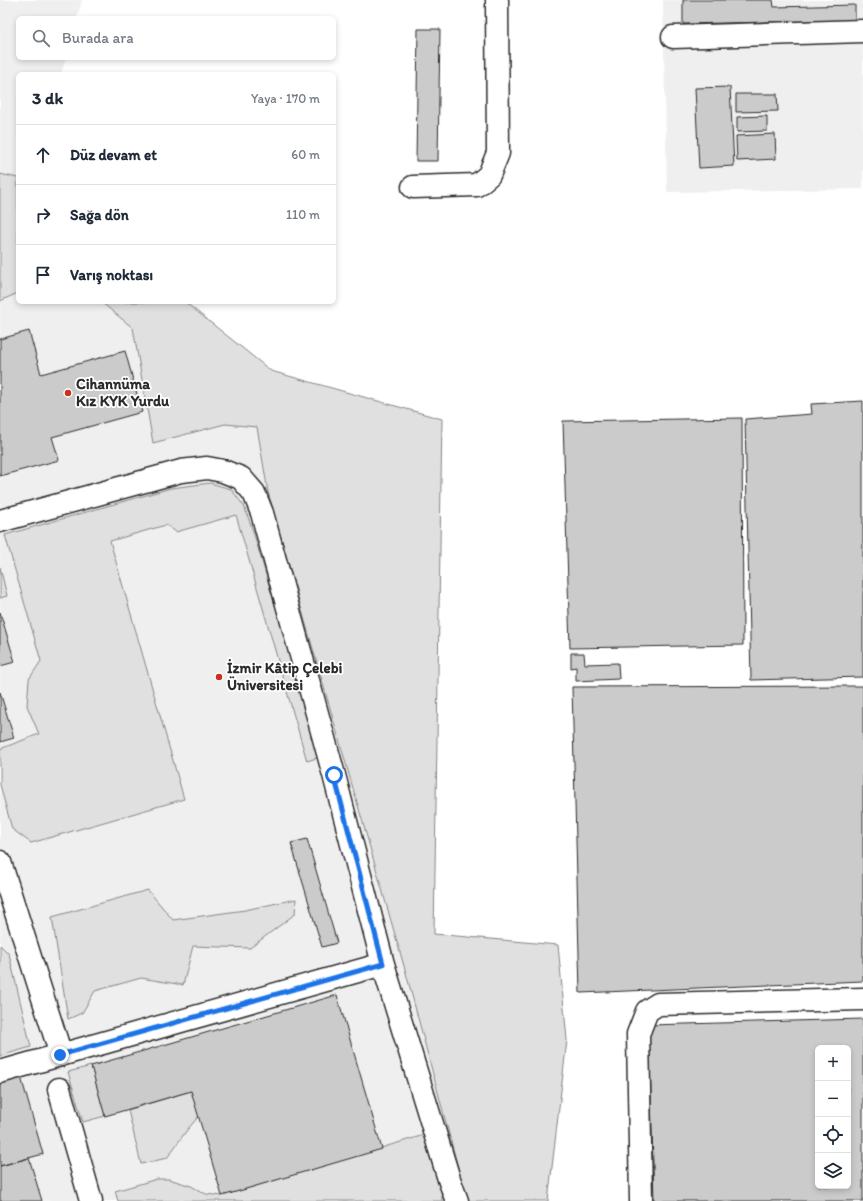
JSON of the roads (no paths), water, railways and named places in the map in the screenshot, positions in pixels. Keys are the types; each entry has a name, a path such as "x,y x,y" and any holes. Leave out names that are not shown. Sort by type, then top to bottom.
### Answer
{"street":[{"path":"413,187 477,185 489,175 498,153 497,0"},
{"path":"673,37 863,31"},
{"path":"0,521 181,471 207,468 223,471 241,478 254,493 262,513 334,775 383,964 449,1179 458,1201"},
{"path":"0,862 60,1055"},
{"path":"0,1072 383,964"},
{"path":"641,1201 638,1034 647,1011 658,1004 863,999"},
{"path":"59,1090 91,1201"},
{"path":"449,1179 449,1201"}],"place":[{"name":"Cihannüma Kız KYK Yurdu","path":"68,393"},
{"name":"İzmir Kâtip Çelebi Üniversitesi","path":"219,677"}]}
